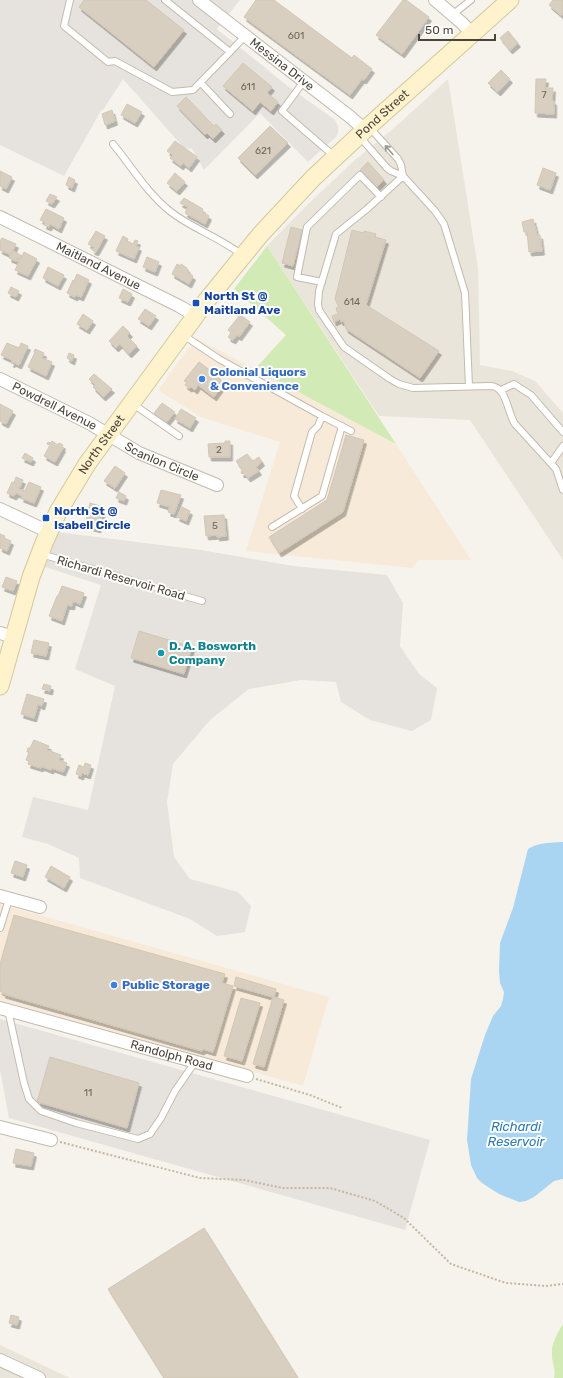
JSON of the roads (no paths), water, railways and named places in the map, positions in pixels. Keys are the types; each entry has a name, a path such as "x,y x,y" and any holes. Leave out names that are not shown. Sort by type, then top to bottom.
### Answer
{"main road":[{"name":"Pond Street","path":"260,235 335,157 510,0"},
{"name":"North Street","path":"0,686 7,635 58,512 73,487 132,403 242,255 260,235"}],"street":[{"name":"Messina Drive","path":"199,0 349,116 364,131"},
{"path":"435,0 472,34"},
{"name":"Maitland Avenue","path":"0,217 179,306 196,316"},
{"name":"Powdrell Avenue","path":"0,379 83,420 109,435"},
{"name":"Scanlon Circle","path":"109,435 139,454 217,485"},
{"path":"0,509 49,532"},
{"path":"4,898 40,908"},
{"name":"Randolph Road","path":"4,1009 247,1076"},
{"path":"0,1127 52,1140"},
{"path":"0,1360 39,1378"}],"lane":[{"path":"70,0 64,26 108,62 116,61 172,92 193,90 245,36"},
{"path":"165,0 230,52"},
{"path":"452,15 471,0"},
{"path":"304,82 282,110 335,157"},
{"path":"200,83 230,114"},
{"path":"364,131 387,168 403,176 440,217 444,224 465,293 469,386"},
{"path":"364,131 398,159 403,176"},
{"path":"113,144 144,185 166,208 192,226 228,245 242,255"},
{"path":"322,282 297,277 307,227 360,175 381,197"},
{"path":"403,176 381,197 336,234 318,298 319,310 339,340 349,351 390,379 413,388 494,386 501,390 511,418 556,469 563,490"},
{"path":"182,335 220,359 322,416 352,430"},
{"path":"501,390 514,384 531,395 563,432"},
{"path":"132,403 179,436"},
{"path":"302,509 294,496 312,432 318,426 322,416"},
{"path":"272,527 322,496 342,426"},
{"path":"551,464 563,446"},
{"name":"Richardi Reservoir Road","path":"40,554 202,601"},
{"path":"0,928 4,898"},
{"path":"4,1009 29,1099 41,1111 76,1123 138,1139 150,1134 161,1118 175,1091 195,1062"}],"water":[{"name":"Richardi Reservoir","path":"563,842 563,1179 554,1181 534,1197 526,1201 519,1202 499,1194 482,1183 477,1178 471,1165 467,1140 471,1079 485,1035 493,1016 501,1006 503,999 504,992 500,983 499,971 500,943 513,908 528,849 541,844"}],"place":[{"name":"North St @ Maitland Ave","path":"196,303"},
{"name":"Colonial Liquors & Convenience","path":"202,379"},
{"name":"North St @ Isabell Circle","path":"46,518"},
{"name":"D. A. Bosworth Company","path":"161,653"},
{"name":"Public Storage","path":"114,985"}]}
